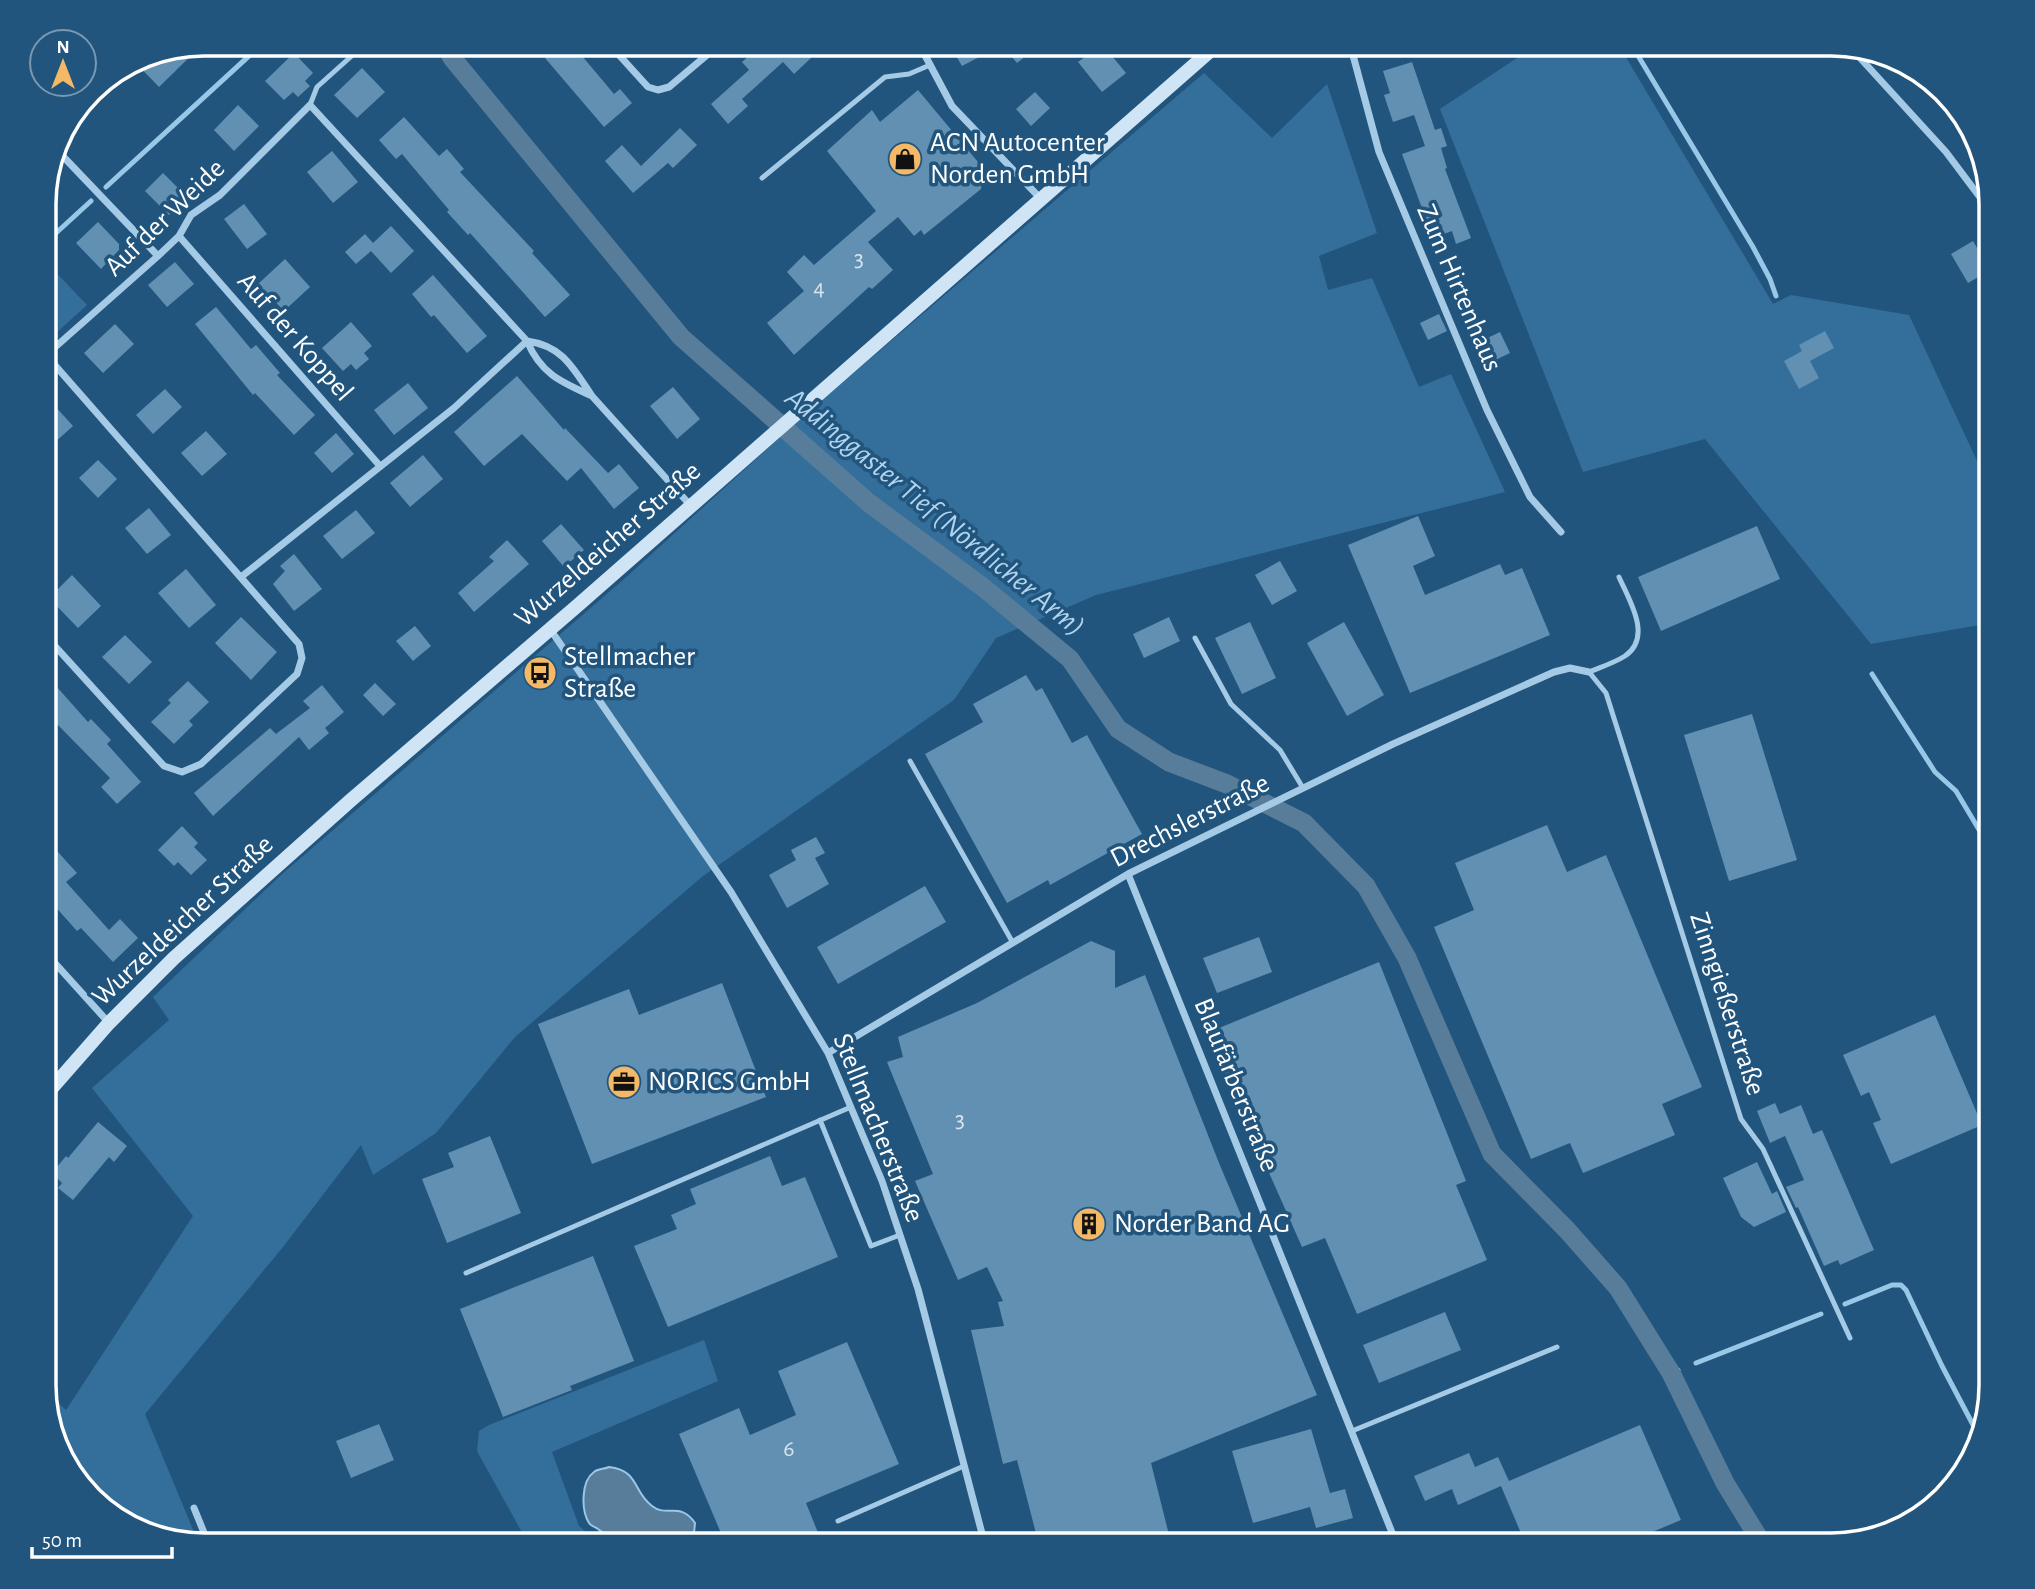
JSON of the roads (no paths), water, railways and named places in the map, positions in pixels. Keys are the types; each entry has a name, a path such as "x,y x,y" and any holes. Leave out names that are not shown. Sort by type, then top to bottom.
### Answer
{"main road":[{"name":"Wurzeldeicher Straße","path":"56,1083 108,1023 184,949 351,800 1205,56"}],"street":[{"path":"620,56 648,87 658,90 669,87 706,56"},
{"path":"925,56 952,106 1041,199"},
{"name":"Zum Hirtenhaus","path":"1353,56 1379,152 1487,410 1530,497 1561,532"},
{"path":"1861,59 1946,152 1979,195"},
{"name":"Auf der Weide","path":"56,346 158,256 178,236 191,215 220,195 310,104"},
{"path":"310,104 527,341 534,357 555,379 592,396"},
{"path":"64,157 158,256"},
{"name":"Auf der Koppel","path":"178,236 380,466"},
{"path":"241,577 454,408 527,341 546,343 559,353 592,396 691,506"},
{"path":"56,368 299,644 302,658 297,674 201,764 182,772 164,766 56,647"},
{"name":"Stellmacherstraße","path":"550,628 731,892 828,1053 882,1181 918,1289 982,1533"},
{"name":"Drechslerstraße","path":"828,1053 1128,874 1393,744 1554,672 1570,668 1589,672"},
{"name":"Blaufärberstraße","path":"1128,874 1392,1533"},
{"path":"56,964 108,1023"},
{"path":"194,1508 204,1533"}],"lane":[{"name":"Auf der Weide","path":"310,104 317,87 352,56"},
{"path":"762,178 885,77 909,74 930,65"},
{"path":"1589,672 1624,657 1639,638 1638,624 1619,577"},
{"path":"1195,638 1231,705 1280,750 1303,788"},
{"name":"Zinngießerstraße","path":"1589,672 1606,693 1741,1119 1763,1149 1850,1338"},
{"path":"910,761 1013,943"},
{"path":"466,1273 851,1107"},
{"path":"820,1120 872,1246 900,1235"},
{"path":"1352,1431 1557,1347"},
{"path":"838,1521 964,1466"}],"waterway":[{"path":"106,187 249,56"},
{"name":"Addinggaster Tief (Nördlicher Arm)","path":"451,56 681,337 869,503 984,588 1070,659 1118,729 1169,762 1227,784 1304,823 1366,886 1407,958 1492,1154 1567,1230 1618,1288 1671,1373 1725,1483 1756,1533"},
{"path":"1638,56 1753,247 1776,296"},
{"path":"56,233 91,201"},
{"path":"1872,674 1935,772 1956,791 1979,830"},
{"path":"1845,1304 1892,1285 1901,1285 1906,1290 1973,1425"},
{"path":"1696,1363 1821,1314"},
{"name":"Addinggaster Tief (Nördlicher Arm)","path":"1671,1373 1678,1370"}],"place":[{"name":"ACN Autocenter Norden GmbH","path":"905,159"},
{"name":"Stellmacher Straße","path":"540,673"},
{"name":"NORICS GmbH","path":"624,1082"},
{"name":"Norder Band AG","path":"1089,1224"}]}
